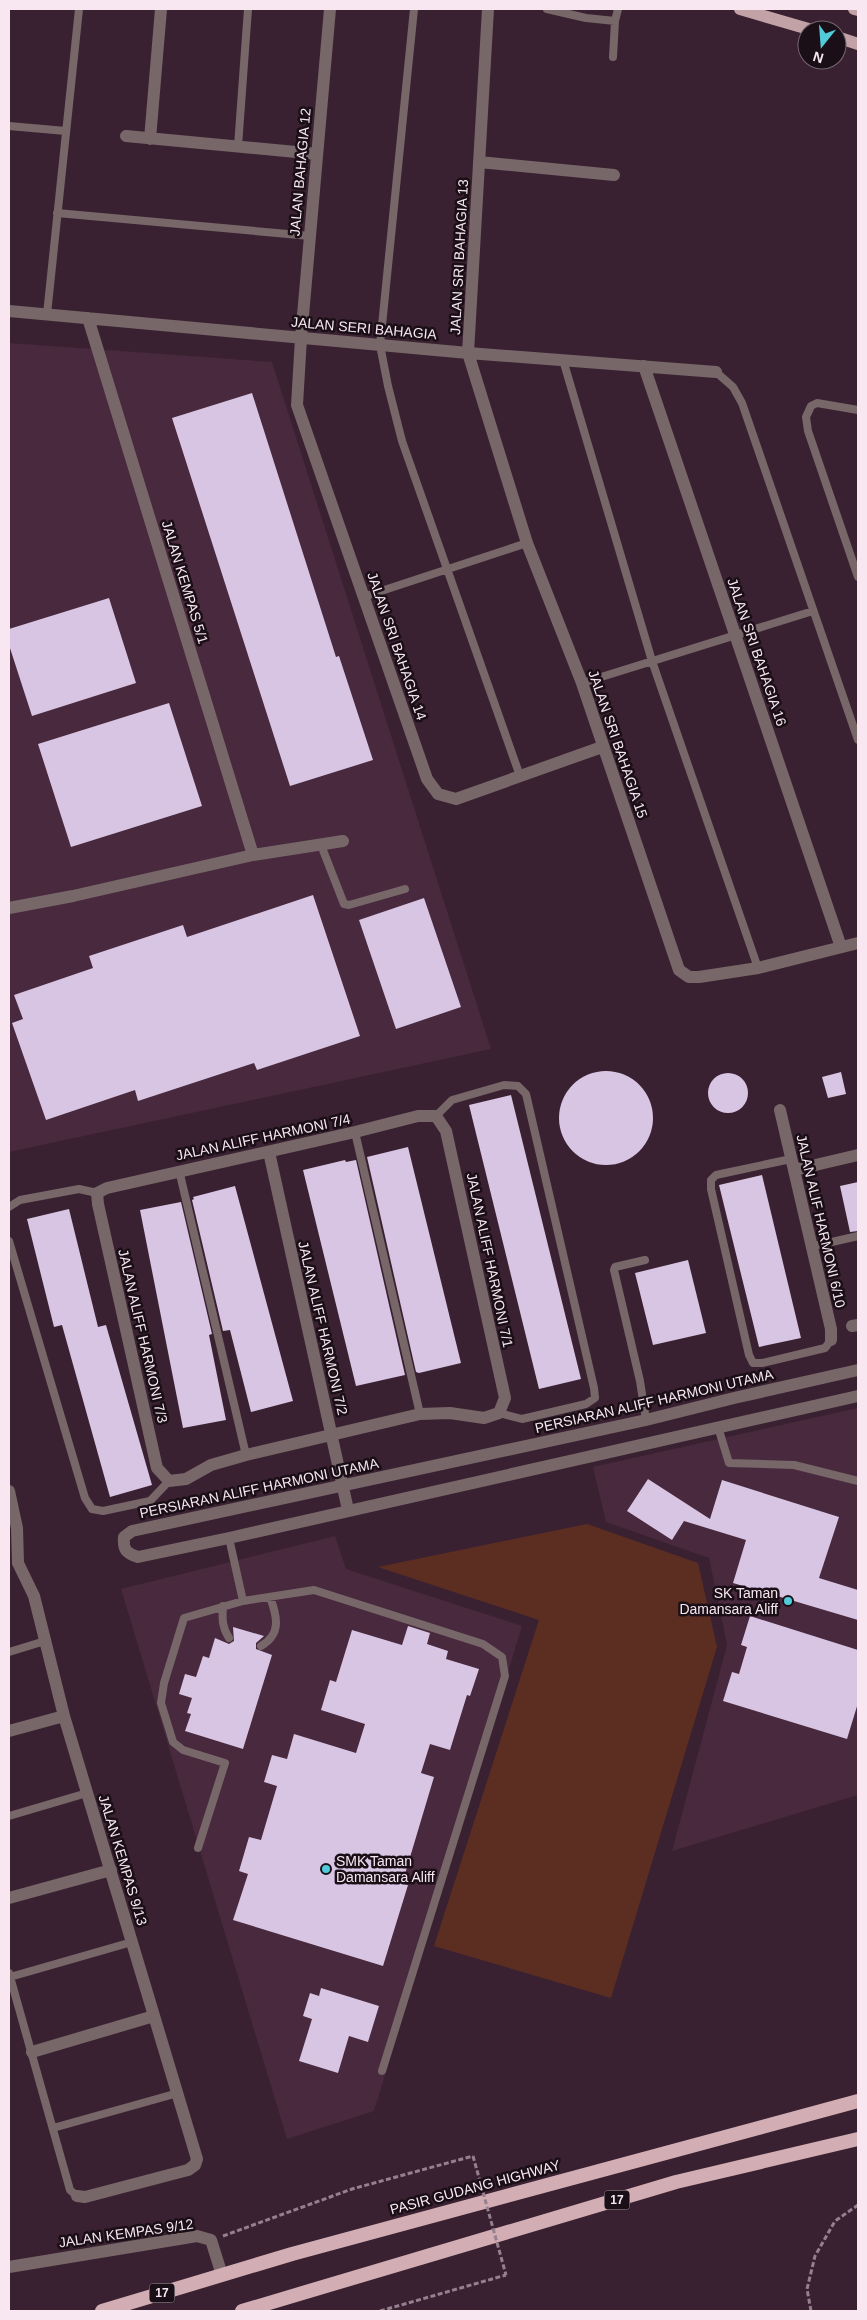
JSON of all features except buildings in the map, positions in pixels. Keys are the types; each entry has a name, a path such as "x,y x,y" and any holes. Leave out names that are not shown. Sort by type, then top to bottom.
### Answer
{"highway":[{"name":"PASIR GUDANG HIGHWAY","path":"102,2311 456,2209 858,2101"},
{"name":"17","path":"242,2311 279,2306 676,2182 858,2139"}],"main road":[{"path":"740,9 797,26"},
{"path":"854,9 858,10"}],"street":[{"path":"150,139 161,9"},
{"name":"JALAN BAHAGIA 12","path":"301,338 330,9"},
{"name":"JALAN SRI BAHAGIA 13","path":"468,353 488,9"},
{"path":"126,136 317,154"},
{"name":"JALAN SRI BAHAGIA 13","path":"479,162 614,175"},
{"name":"JALAN SERI BAHAGIA","path":"9,311 468,353 716,372"},
{"name":"JALAN KEMPAS 5/1","path":"88,318 253,855"},
{"name":"JALAN SRI BAHAGIA 14","path":"301,338 297,405 427,779 438,794 456,799 602,747"},
{"name":"JALAN SRI BAHAGIA 15","path":"468,353 527,543 582,683 602,747 679,970 688,977 699,977 758,968 858,943"},
{"name":"JALAN SRI BAHAGIA 16","path":"644,366 841,947"},
{"path":"9,908 73,896 253,855 343,841"},
{"name":"JALAN ALIF HARMONI 6/10","path":"780,1110 810,1247 831,1330 831,1340"},
{"name":"JALAN ALIFF HARMONI 7/4","path":"97,1193 107,1188 179,1170 268,1152 418,1116 436,1116"},
{"name":"JALAN ALIFF HARMONI 7/1","path":"436,1116 446,1131 505,1398 499,1413"},
{"name":"JALAN ALIFF HARMONI 7/2","path":"268,1152 348,1510"},
{"path":"793,1164 858,1155"},
{"name":"JALAN ALIFF HARMONI 7/3","path":"97,1193 157,1468 169,1481"},
{"name":"PERSIARAN ALIFF HARMONI UTAMA","path":"858,1370 646,1420 132,1531 124,1537 123,1548 127,1553 138,1557 858,1396"},
{"path":"169,1481 186,1479 211,1465 246,1454 420,1414 450,1413 484,1418 499,1413"},
{"path":"9,1492 18,1528 14,1564"},
{"name":"JALAN KEMPAS 9/13","path":"14,1564 34,1596 64,1716 198,2159 188,2170 85,2198 77,2196"},
{"path":"9,1731 64,1716"},
{"path":"9,1898 111,1870"},
{"path":"32,2052 154,2016"},
{"name":"JALAN KEMPAS 9/12","path":"9,2267 197,2236 211,2240 222,2275"}],"lane":[{"path":"47,314 79,9"},
{"path":"238,146 248,9"},
{"path":"414,9 380,344 402,441 520,776"},
{"path":"547,9 586,18 615,21"},
{"path":"613,57 615,21 618,9"},
{"path":"9,126 66,131"},
{"path":"57,213 310,236"},
{"path":"563,360 652,661 758,968"},
{"path":"716,372 733,387 742,403 858,740"},
{"path":"858,410 817,403 811,406 806,417 808,431 858,577"},
{"path":"363,597 527,543"},
{"path":"582,683 813,611"},
{"path":"321,845 344,904 349,905 405,889"},
{"path":"436,1116 452,1100 504,1085 518,1086 526,1094 594,1388 595,1398 586,1404 522,1419 499,1413"},
{"path":"355,1132 420,1414"},
{"path":"793,1164 716,1175 711,1180 711,1189 749,1355 753,1362 762,1363 825,1348 831,1340"},
{"path":"179,1170 246,1454"},
{"path":"9,1207 20,1200 79,1188 97,1193"},
{"path":"810,1247 858,1236"},
{"path":"9,1240 85,1498 92,1509 103,1510 150,1501 169,1481"},
{"path":"645,1260 615,1267 614,1270 640,1381 646,1420"},
{"path":"718,1427 729,1463 794,1465 858,1481"},
{"path":"229,1538 243,1601"},
{"path":"198,1848 225,1763 183,1750 173,1742 161,1703 164,1683 184,1618 243,1601 314,1590 483,1644 502,1657 505,1676 382,2071"},
{"path":"261,1646 269,1641 276,1630 277,1616 270,1597"},
{"path":"223,1606 222,1621 229,1638"},
{"path":"9,1652 45,1641"},
{"path":"9,1816 87,1793"},
{"path":"77,2196 70,2190 9,1975 132,1942"},
{"path":"53,2128 178,2093"}],"path":[{"path":"211,2240 352,2190 473,2156 506,2275 380,2311"},
{"path":"811,2311 807,2289 815,2256 835,2221 858,2206"}],"shaded area":[{"path":"9,343 272,362 491,1049 9,1152"},
{"name":"SK Taman Damansara Aliff","path":"858,1408 858,1795 672,1851 727,1645 709,1558 606,1522 593,1467"},
{"path":"587,1524 698,1563 717,1647 611,1998 434,1946 539,1620 378,1567"},
{"name":"SMK Taman Damansara Aliff","path":"335,1536 346,1569 522,1626 374,2111 287,2139 121,1589"}],"place":[{"name":"SK Taman Damansara Aliff","path":"788,1601"},
{"name":"SMK Taman Damansara Aliff","path":"326,1869"}]}
